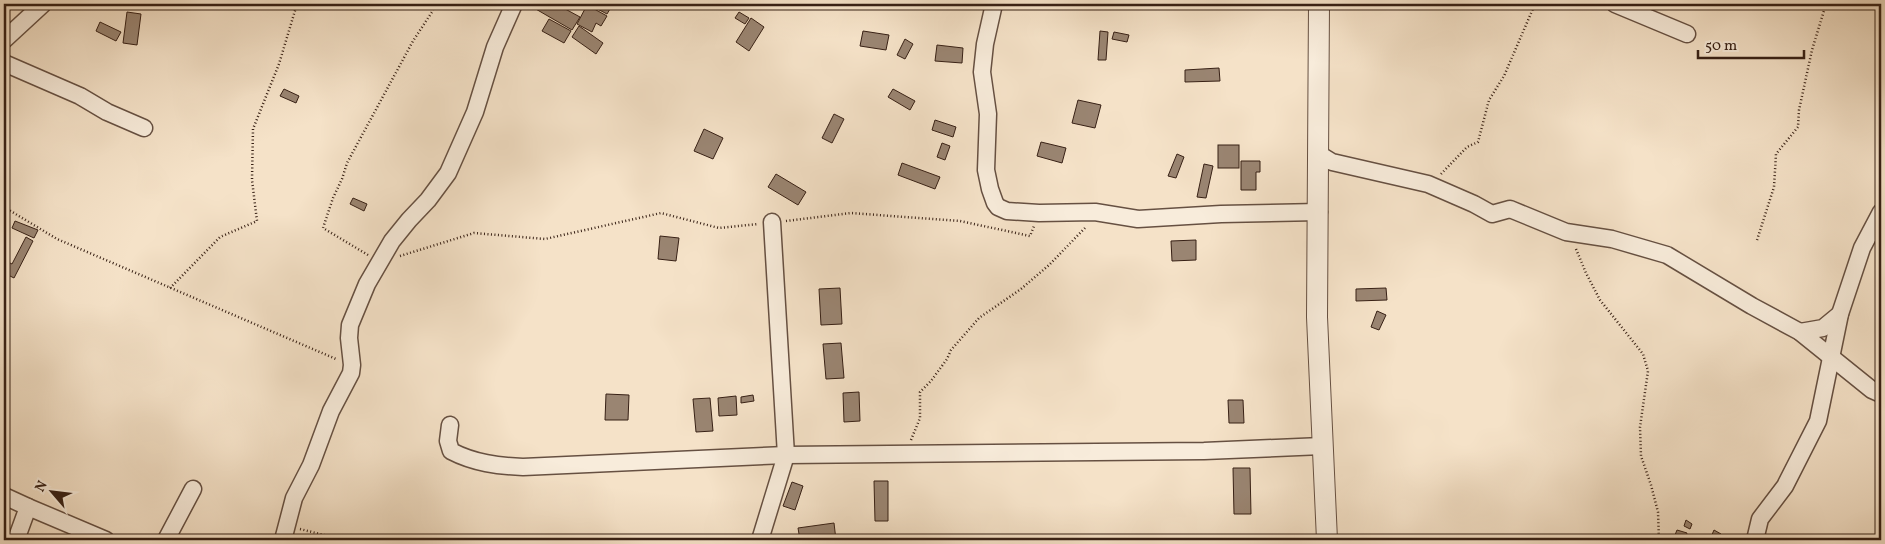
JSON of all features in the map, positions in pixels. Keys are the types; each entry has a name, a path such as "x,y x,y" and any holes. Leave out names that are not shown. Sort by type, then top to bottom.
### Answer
{"street":[{"path":"4,40 43,4"},
{"path":"285,533 294,498 311,465 331,411 350,373 352,365 349,338 350,325 367,284 392,241 428,200 448,173 475,112 495,47 514,4"},
{"path":"994,4 985,44 982,72 988,114 986,170 995,203 1007,211 1039,213 1095,212 1138,219 1221,214 1319,212"},
{"path":"1319,4 1317,317 1327,540"},
{"path":"1614,4 1687,34"},
{"path":"4,64 80,96 107,112 144,128"},
{"path":"1319,154 1332,162 1428,184 1492,214 1510,209 1566,232 1612,240 1667,255 1752,306 1800,332 1872,390 1881,394"},
{"path":"1756,540 1760,520 1785,486 1818,421 1840,314 1862,248 1881,212"},
{"path":"760,540 786,455 772,222"},
{"path":"1800,332 1823,328 1840,314"},
{"path":"450,425 448,441 451,451 465,458 499,466 563,466 786,455 1204,451 1322,446"},
{"path":"166,540 192,489"},
{"path":"4,496 106,540"},
{"path":"16,540 28,507"}],"path":[{"path":"170,288 220,237 257,221 252,180 253,129 278,64 296,4"},
{"path":"435,4 347,163 323,228 380,262 474,233 544,239 661,213 720,228 851,213 960,222 1030,236 1039,213"},
{"path":"1428,184 1449,167 1467,148 1478,142 1489,100 1504,76 1535,4"},
{"path":"1757,240 1774,187 1776,154 1798,127 1799,110 1812,50 1826,4"},
{"path":"4,207 56,239 302,346 352,365"},
{"path":"900,453 912,437 920,418 920,392 931,381 947,359 951,350 979,318 1021,289 1049,266 1085,228 1095,212"},
{"path":"1566,232 1579,254 1586,273 1600,300 1643,354 1648,371 1640,427 1641,456 1658,512 1659,540"},
{"path":"285,533 344,540"}],"building":[{"path":"537,4 556,4 580,17 572,30 534,8"},
{"path":"588,4 613,4 607,14"},
{"path":"587,5 607,16 601,26 596,23 592,32 577,24"},
{"path":"127,12 141,14 137,45 123,43"},
{"path":"739,12 749,18 745,24 735,18"},
{"path":"751,18 764,27 749,51 736,42"},
{"path":"549,19 571,31 564,43 542,31"},
{"path":"100,22 121,32 116,41 96,31"},
{"path":"579,26 603,43 596,54 572,37"},
{"path":"863,31 889,35 886,50 860,46"},
{"path":"1100,31 1108,32 1106,60 1098,60"},
{"path":"1114,32 1129,35 1127,42 1112,39"},
{"path":"905,39 913,44 905,59 897,55"},
{"path":"937,45 963,48 962,63 935,61"},
{"path":"1219,68 1220,81 1185,82 1185,70"},
{"path":"284,89 299,96 296,103 280,96"},
{"path":"893,89 915,101 910,110 888,97"},
{"path":"1078,100 1101,105 1095,128 1072,123"},
{"path":"834,114 844,119 832,143 822,138"},
{"path":"935,120 956,127 953,137 932,130"},
{"path":"704,129 723,138 713,159 694,151"},
{"path":"1041,142 1066,148 1062,163 1037,156"},
{"path":"942,143 950,146 945,160 937,157"},
{"path":"1218,145 1239,145 1239,168 1218,168"},
{"path":"1177,154 1184,157 1176,178 1168,176"},
{"path":"1241,161 1260,161 1260,172 1256,172 1256,190 1241,190"},
{"path":"902,163 940,177 935,189 898,175"},
{"path":"1204,164 1213,166 1206,198 1197,197"},
{"path":"776,174 806,192 798,205 768,187"},
{"path":"353,198 367,204 364,211 350,204"},
{"path":"15,221 38,230 34,238 12,228"},
{"path":"660,236 679,238 676,261 658,259"},
{"path":"26,237 33,241 14,278 4,273 4,260 12,264"},
{"path":"1196,240 1196,260 1172,261 1171,241"},
{"path":"840,288 842,324 821,325 819,289"},
{"path":"1386,288 1387,300 1356,301 1356,289"},
{"path":"1377,311 1386,315 1379,330 1371,327"},
{"path":"841,343 844,378 826,379 823,344"},
{"path":"859,392 860,421 844,422 843,393"},
{"path":"606,394 629,395 628,420 605,420"},
{"path":"753,395 754,401 741,403 741,397"},
{"path":"736,396 737,415 719,416 718,398"},
{"path":"710,398 713,431 696,432 693,399"},
{"path":"1228,400 1243,400 1244,423 1229,423"},
{"path":"1233,468 1250,468 1251,514 1234,514"},
{"path":"874,481 888,481 888,521 875,521"},
{"path":"792,482 803,486 795,510 783,506"},
{"path":"1686,520 1692,524 1690,529 1684,526"},
{"path":"834,523 836,540 800,540 798,528"},
{"path":"1677,530 1687,533 1685,540 1673,540"},
{"path":"1714,530 1721,534 1718,540 1711,537"}]}
